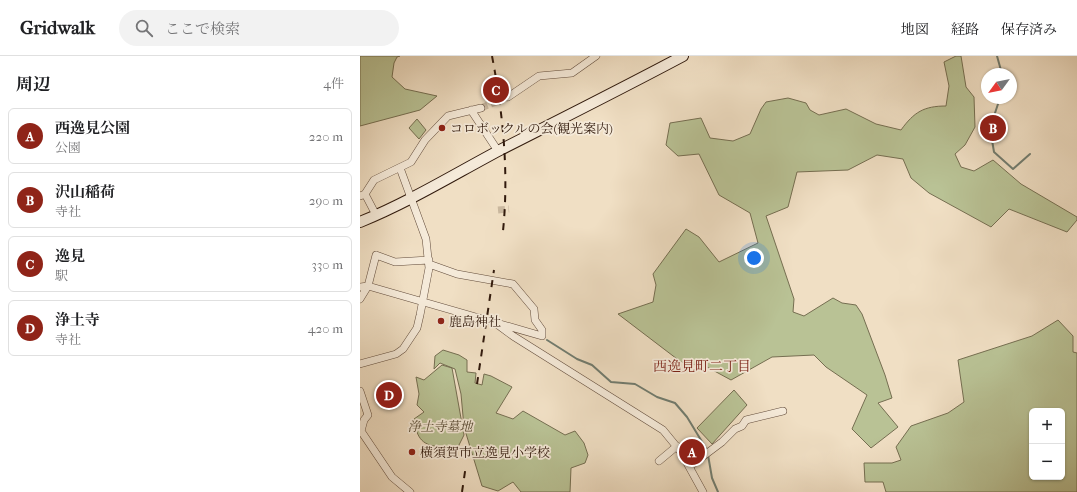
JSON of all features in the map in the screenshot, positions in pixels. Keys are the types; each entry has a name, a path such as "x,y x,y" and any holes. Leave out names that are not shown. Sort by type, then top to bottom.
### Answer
{"street":[{"path":"508,97 538,76 572,73 596,56"},
{"path":"360,222 411,198 498,151 683,56"},
{"path":"376,215 362,195 374,180 411,162 425,140 448,116 481,108"},
{"path":"471,110 498,151"},
{"path":"360,364 396,354 403,349 417,328 429,262 426,239 400,168"},
{"path":"360,299 364,286 376,255 395,262 429,262 457,274 513,284 534,309 535,320 542,330 542,336 364,286"},
{"path":"496,324 663,430 677,446 690,466 703,492"},
{"path":"360,391 368,415 364,420 361,431 392,477 410,492"},
{"path":"690,466 735,429 742,426 746,420 783,411"},
{"path":"659,460 677,446"}],"green space":[{"path":"360,56 400,56 397,57 394,63 392,77 405,89 437,96 420,110 360,126"},
{"path":"956,56 961,56 966,87 974,97 975,127 965,145 955,154 961,167 974,171 993,160 1021,184 1077,217 1077,220 1067,232 1009,209 991,227 929,193 911,178 903,159 877,155 848,170 797,172 788,207 766,216 794,299 793,312 804,316 833,298 842,303 856,305 862,314 892,398 878,403 898,427 871,448 852,429 867,395 826,367 814,355 772,357 731,380 707,367 681,362 618,314 653,302 656,285 653,274 686,229 699,237 719,262 758,243 750,213 719,195 699,154 678,156 666,145 670,123 701,118 710,138 733,141 750,134 761,109 766,102 788,98 806,103 810,110 819,115 846,109 876,124 901,130 915,114 920,111 932,107 946,106 949,86 944,62"},
{"path":"417,119 426,130 419,139 409,128"},
{"path":"1058,320 1073,336 1073,352 1077,353 1077,492 886,492 883,482 865,482 864,463 892,463 901,460 896,447 911,426 948,413 964,402 958,360 1032,336"},
{"path":"443,350 459,355 467,360 467,372 476,373 475,383 482,385 484,374 512,387 496,413 513,419 523,411 565,435 575,431 584,443 588,455 585,463 571,468 570,492 521,492 513,482 498,491 482,486 464,427 461,394 455,369 440,363 434,369 435,356"},
{"name":"浄土寺墓地","path":"442,365 452,368 464,435 453,457 443,447 425,443 417,432 414,419 424,412 417,405 419,394 416,377 424,380"},
{"path":"734,390 747,405 712,444 697,428"},
{"path":"697,440 702,455 691,463 682,450"}],"waterway":[{"path":"997,56 1000,68"},
{"path":"998,104 990,128 994,152 1013,169 1030,154"},
{"path":"547,340 577,359 592,365 611,382 635,384 657,397 675,403 687,417 707,450"},
{"path":"708,455 712,478 718,492"}],"tunnel":[{"path":"481,108 508,97"},
{"path":"498,210 509,209"}],"railway":[{"path":"492,56 504,143 505,209 503,231"},
{"path":"477,384 494,270"},
{"path":"462,492 466,465"}],"place":[{"name":"逸見","path":"496,90"},
{"name":"コロボックルの会(観光案内)","path":"442,128"},
{"name":"沢山稲荷","path":"993,128"},
{"name":"鹿島神社","path":"441,321"},
{"name":"浄土寺","path":"389,395"},
{"name":"横須賀市立逸見小学校","path":"412,452"},
{"name":"西逸見公園","path":"692,452"}],"district":[{"name":"西逸見町二丁目","path":"702,366"}]}
